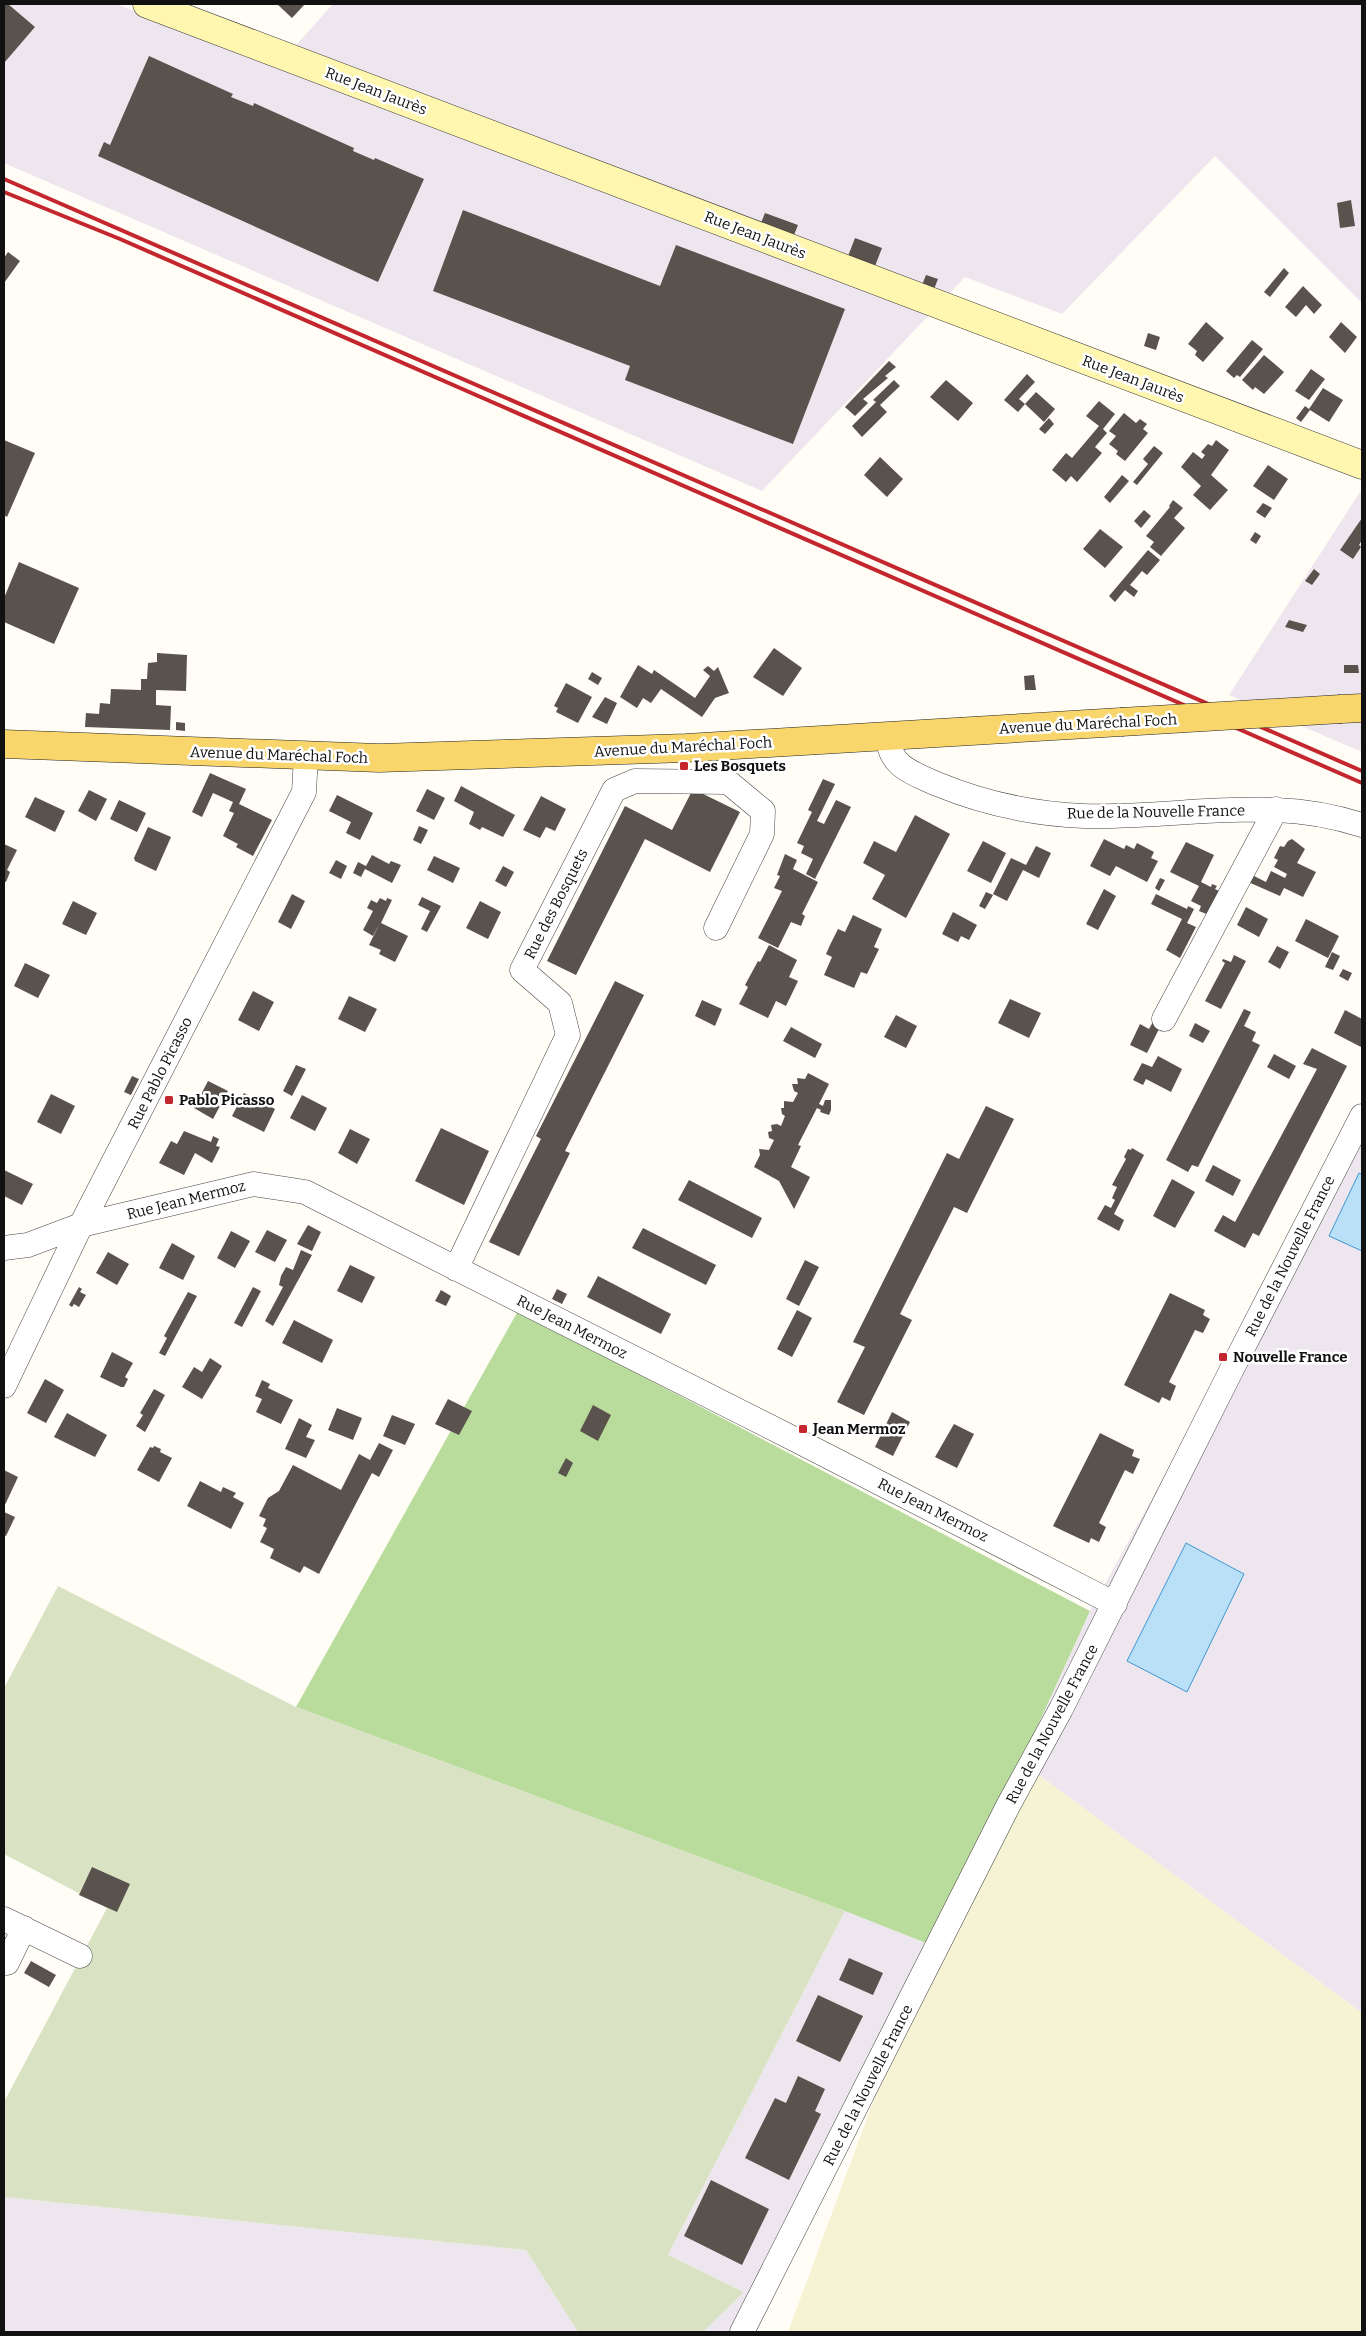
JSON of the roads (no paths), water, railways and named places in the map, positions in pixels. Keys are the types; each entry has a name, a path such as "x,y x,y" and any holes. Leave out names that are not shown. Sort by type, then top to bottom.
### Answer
{"main road":[{"name":"Rue Jean Jaurès","path":"147,4 1362,466"},
{"name":"Avenue du Maréchal Foch","path":"4,744 306,757 379,758 686,748 888,734 1352,709"}],"street":[{"name":"Rue de la Nouvelle France","path":"888,734 888,747 895,760 911,773 960,794 998,805 1084,816 1276,810 1327,814 1362,826"},
{"name":"Rue Pablo Picasso","path":"4,1386 81,1225 304,792 306,757"},
{"name":"Rue des Bosquets","path":"456,1268 568,1035 560,1003 522,970 614,790 635,781 728,782 763,811 762,834 716,928"},
{"path":"1164,1019 1276,810"},
{"name":"Rue de la Nouvelle France","path":"742,2332 1009,1804 1115,1604 1234,1365 1362,1116"},
{"name":"Rue Jean Mermoz","path":"4,1248 28,1246 81,1225 254,1184 305,1192 1115,1604"},
{"path":"7,1963 14,1924 80,1956"}],"water":[{"path":"1359,1173 1362,1175 1362,1251 1329,1236"},
{"path":"1186,1543 1244,1574 1187,1692 1127,1661"}],"railway":[{"path":"4,179 1362,771"},
{"path":"4,192 120,239 1362,783"}],"place":[{"name":"Les Bosquets","path":"684,766"},
{"name":"Pablo Picasso","path":"169,1100"},
{"name":"Nouvelle France","path":"1223,1357"},
{"name":"Jean Mermoz","path":"803,1429"}]}
